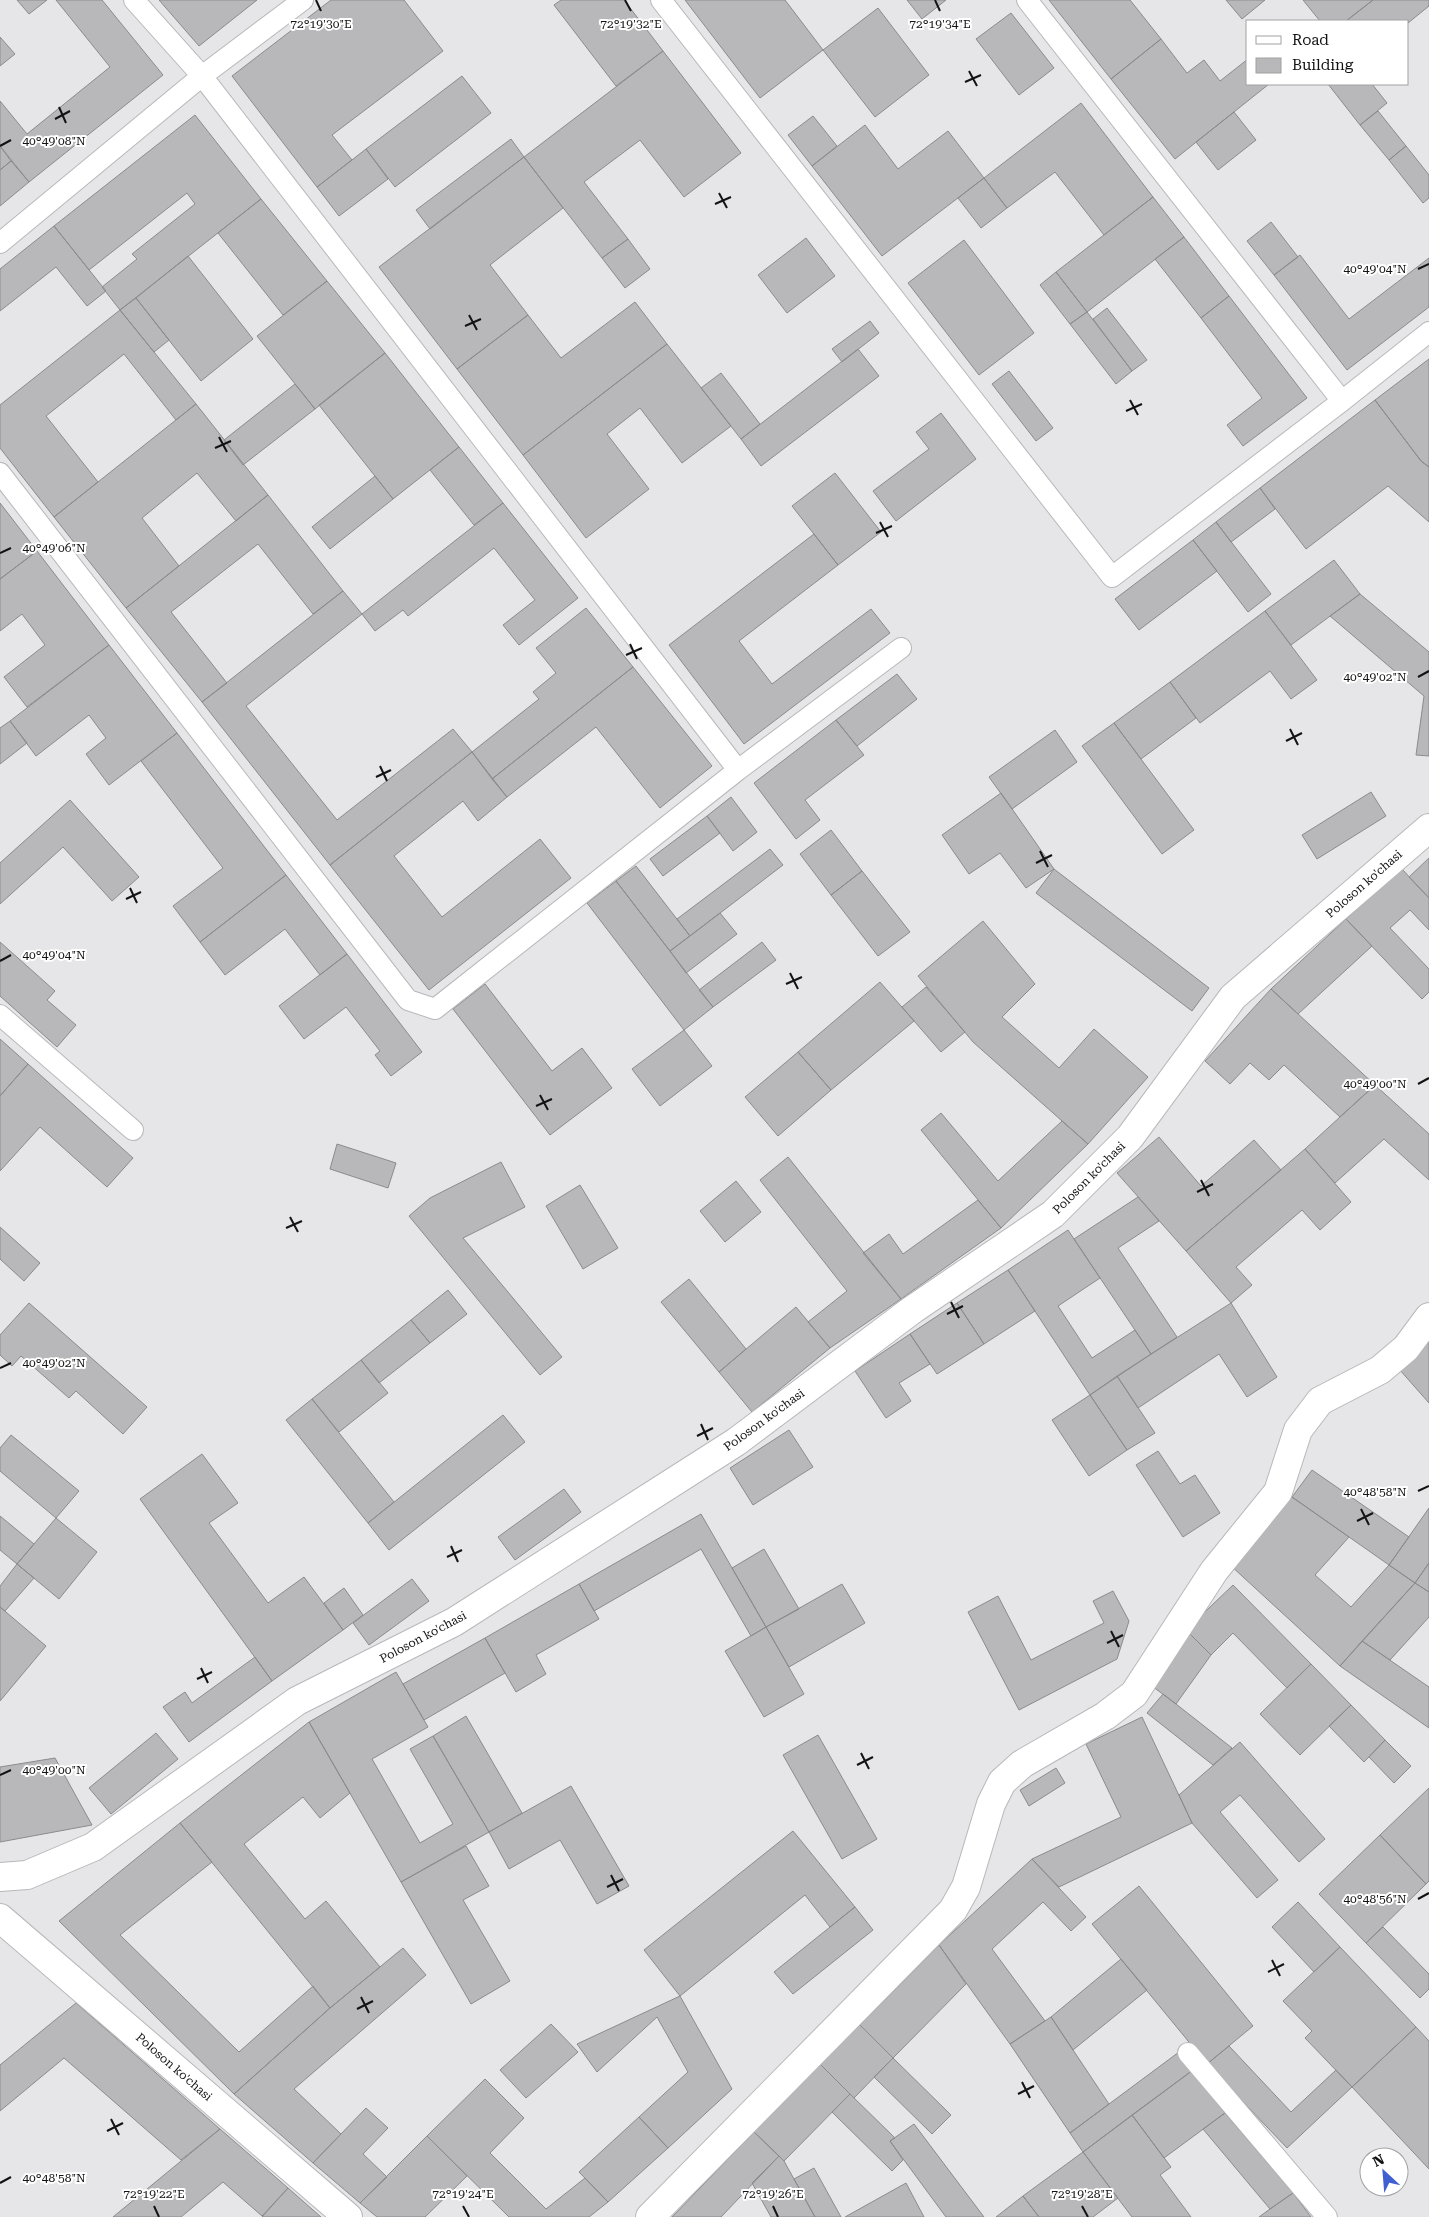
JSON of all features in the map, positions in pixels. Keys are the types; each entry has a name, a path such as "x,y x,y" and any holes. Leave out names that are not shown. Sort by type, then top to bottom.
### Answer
{"street":[{"name":"Poloson ko'chasi","path":"0,1876 27,1875 93,1846 297,1701 462,1617 736,1442 912,1310 1053,1214 1130,1136 1233,996 1429,828"},
{"path":"650,2217 953,1910 966,1887 991,1804 1002,1782 1022,1764 1105,1716 1134,1694 1214,1571 1278,1492 1298,1430 1320,1400 1380,1370 1406,1348 1429,1317"},
{"name":"Poloson ko'chasi","path":"0,1918 348,2217"}],"lane":[{"path":"134,0 202,76 738,770"},
{"path":"0,243 202,76 303,0"},
{"path":"661,0 1112,576 1342,401 1429,332"},
{"path":"1026,0 1342,401"},
{"path":"0,473 408,1000 435,1009 738,770 901,648"},
{"path":"0,1015 133,1130"},
{"path":"1188,2053 1327,2217"}],"building":[{"path":"17,0 47,0 29,14"},
{"path":"56,0 102,0 163,75 29,182 0,146 0,101 27,134 110,67"},
{"path":"159,0 257,0 199,46"},
{"path":"331,0 404,0 443,51 332,135 352,160 317,187 232,76"},
{"path":"561,0 624,0 663,51 616,86 554,5"},
{"path":"685,0 785,0 823,50 760,98"},
{"path":"907,0 946,0 922,19"},
{"path":"1049,0 1130,0 1161,39 1111,79"},
{"path":"1226,0 1265,0 1242,19"},
{"path":"1303,0 1373,0 1347,20 1319,20"},
{"path":"1373,0 1429,0 1429,6 1409,22 1409,20 1347,20"},
{"path":"878,8 929,75 875,117 823,50"},
{"path":"1011,13 1054,68 1019,95 976,39"},
{"path":"0,37 15,54 0,66"},
{"path":"1161,39 1187,73 1204,60 1220,81 1246,61 1246,85 1268,85 1175,159 1111,79"},
{"path":"663,51 741,153 684,197 640,140 584,182 628,239 602,258 524,157"},
{"path":"462,76 491,113 395,187 366,149"},
{"path":"1329,85 1373,85 1387,103 1360,125"},
{"path":"1081,103 1153,197 1104,235 1055,172 1007,208 984,178"},
{"path":"1378,111 1406,146 1389,160 1360,125"},
{"path":"1234,112 1256,140 1218,170 1196,142"},
{"path":"195,115 261,199 120,310 102,287 137,259 132,254 195,204 187,193 89,270 54,226"},
{"path":"813,116 837,146 812,166 788,135"},
{"path":"865,125 898,169 948,131 984,178 882,256 812,166"},
{"path":"511,139 524,157 430,229 416,210"},
{"path":"0,146 11,161 0,170"},
{"path":"1406,146 1429,175 1429,198 1423,203 1389,160"},
{"path":"366,149 388,179 339,216 317,187"},
{"path":"524,157 563,208 490,265 528,315 457,369 379,267"},
{"path":"11,161 29,182 0,206 0,170"},
{"path":"984,178 1007,208 981,228 958,198"},
{"path":"1153,197 1184,237 1087,312 1056,272"},
{"path":"261,199 327,281 283,315 218,233"},
{"path":"1271,222 1298,257 1274,275 1247,241"},
{"path":"54,226 106,291 87,306 56,267 0,311 0,269"},
{"path":"1184,237 1229,296 1201,318 1155,259"},
{"path":"806,238 835,276 787,313 758,275"},
{"path":"628,239 650,269 625,288 602,258"},
{"path":"964,240 1034,333 979,375 908,283"},
{"path":"1300,255 1349,319 1429,258 1429,307 1347,370 1274,275"},
{"path":"188,256 253,339 201,381 136,298"},
{"path":"1056,272 1087,312 1070,324 1040,285"},
{"path":"327,281 385,353 315,409 257,336"},
{"path":"1229,296 1307,398 1243,446 1227,425 1262,398 1201,318"},
{"path":"136,298 169,340 154,352 120,310"},
{"path":"635,302 667,344 523,455 457,369 528,315 561,358"},
{"path":"1107,308 1147,360 1132,371 1093,319"},
{"path":"120,310 196,404 176,420 124,354 46,416 98,482 54,517 0,448 0,405"},
{"path":"1087,312 1132,371 1116,384 1070,324"},
{"path":"870,321 879,333 842,362 832,349"},
{"path":"667,344 731,426 682,463 640,408 607,434 649,489 586,538 523,455"},
{"path":"858,349 879,376 761,466 741,439"},
{"path":"385,353 459,447 393,499 319,405"},
{"path":"1429,359 1429,467 1421,461 1375,400"},
{"path":"1009,371 1053,428 1036,441 992,384"},
{"path":"721,373 760,424 741,439 701,388"},
{"path":"295,384 315,409 243,465 224,440"},
{"path":"1375,400 1421,461 1429,467 1429,522 1388,486 1306,549 1260,488"},
{"path":"196,404 268,495 236,521 197,473 142,518 179,566 126,608 54,517"},
{"path":"941,413 976,459 896,521 873,491 929,449 916,432"},
{"path":"459,447 503,503 474,525 430,470"},
{"path":"835,473 881,532 838,565 792,506"},
{"path":"375,476 393,499 330,549 312,527"},
{"path":"1260,488 1275,509 1231,542 1216,522"},
{"path":"268,495 343,591 313,614 258,544 171,612 227,683 202,702 126,608"},
{"path":"0,503 37,551 0,579"},
{"path":"503,503 578,598 519,645 503,625 535,600 494,548 408,616 403,610 375,631 362,614"},
{"path":"1216,522 1271,594 1248,612 1193,540"},
{"path":"814,534 838,565 739,641 772,684 871,609 890,633 744,744 669,645"},
{"path":"1193,540 1217,571 1139,630 1115,599"},
{"path":"37,551 109,645 27,707 4,677 45,645 22,614 0,631 0,579"},
{"path":"1334,560 1360,594 1291,645 1265,611"},
{"path":"343,591 362,614 246,706 337,820 453,729 472,752 330,865 202,702"},
{"path":"1360,594 1429,652 1429,756 1416,755 1424,696 1330,616"},
{"path":"586,608 633,667 492,779 472,752 539,699 533,692 556,673 536,648"},
{"path":"1265,611 1317,680 1291,699 1270,671 1200,723 1170,682"},
{"path":"109,645 177,733 109,785 86,754 106,738 89,715 36,756 10,721"},
{"path":"633,667 712,766 660,808 596,727 507,797 492,779"},
{"path":"897,674 917,699 857,746 836,720"},
{"path":"1170,682 1196,718 1141,759 1114,723"},
{"path":"836,720 864,755 805,800 820,820 796,839 754,783"},
{"path":"10,721 27,743 0,764 0,728"},
{"path":"1114,723 1194,830 1162,854 1082,746"},
{"path":"1055,730 1077,762 1012,809 989,777"},
{"path":"177,733 286,875 200,942 173,906 223,868 141,761"},
{"path":"472,752 507,797 478,821 463,801 394,856 442,917 540,839 571,878 429,990 330,865"},
{"path":"1371,792 1386,816 1317,859 1302,835"},
{"path":"1001,793 1054,869 1026,888 1000,853 969,874 942,835"},
{"path":"731,797 757,832 733,851 707,816"},
{"path":"70,800 139,877 112,901 63,847 0,904 0,863"},
{"path":"707,816 720,833 663,876 650,859"},
{"path":"831,830 862,871 831,895 800,854"},
{"path":"770,849 783,865 690,936 677,919"},
{"path":"1429,858 1429,898 1409,877"},
{"path":"636,866 690,936 670,951 616,881"},
{"path":"1401,868 1429,898 1429,930 1410,910 1390,928 1429,969 1429,992 1422,999 1346,919"},
{"path":"1054,869 1209,988 1192,1011 1036,893"},
{"path":"862,871 910,932 878,956 831,895"},
{"path":"286,875 347,954 320,975 285,929 225,975 200,942"},
{"path":"616,881 713,1007 684,1030 587,903"},
{"path":"720,913 737,934 686,973 670,951"},
{"path":"1346,919 1372,946 1298,1014 1271,989"},
{"path":"983,921 1035,984 1002,1017 1059,1068 1094,1029 1148,1077 1088,1144 973,1042 918,976"},
{"path":"0,942 55,991 47,1000 76,1025 57,1047 0,996"},
{"path":"762,942 776,960 713,1007 699,990"},
{"path":"347,954 422,1052 391,1076 375,1055 380,1051 346,1007 304,1039 279,1006"},
{"path":"880,982 914,1021 831,1090 798,1052"},
{"path":"485,984 552,1071 582,1048 612,1088 550,1135 453,1009"},
{"path":"926,987 965,1032 941,1052 902,1007"},
{"path":"1271,989 1375,1085 1340,1117 1284,1065 1269,1080 1250,1063 1230,1084 1205,1061"},
{"path":"684,1030 712,1066 660,1106 632,1069"},
{"path":"0,1039 28,1064 0,1096"},
{"path":"798,1052 831,1090 778,1136 745,1097"},
{"path":"28,1064 133,1158 107,1187 40,1127 0,1171 0,1096"},
{"path":"1375,1085 1429,1134 1429,1180 1384,1139 1335,1183 1305,1149"},
{"path":"941,1113 998,1181 1062,1121 1088,1144 1001,1228 921,1130"},
{"path":"1159,1137 1201,1186 1254,1140 1281,1170 1186,1251 1117,1173"},
{"path":"337,1144 396,1163 388,1188 330,1169"},
{"path":"1305,1149 1351,1202 1320,1230 1302,1210 1236,1267 1252,1285 1231,1303 1186,1251"},
{"path":"788,1157 901,1299 830,1348 808,1322 847,1291 760,1180"},
{"path":"501,1162 525,1207 463,1238 562,1357 540,1375 409,1216 430,1198"},
{"path":"736,1181 761,1212 725,1242 700,1211"},
{"path":"580,1185 618,1248 583,1269 546,1206"},
{"path":"1138,1197 1159,1221 1118,1248 1177,1337 1151,1354 1074,1239"},
{"path":"978,1200 1001,1228 901,1299 863,1253 889,1234 903,1254"},
{"path":"0,1227 40,1263 24,1281 0,1259"},
{"path":"1068,1230 1100,1278 1058,1306 1092,1358 1135,1330 1151,1354 1090,1395 1008,1270"},
{"path":"1008,1270 1035,1311 984,1344 957,1303"},
{"path":"689,1279 746,1349 719,1372 661,1302"},
{"path":"448,1290 467,1314 430,1343 411,1320"},
{"path":"29,1303 147,1407 123,1434 76,1391 69,1398 21,1356 12,1366 0,1355 0,1335"},
{"path":"957,1303 984,1344 937,1374 910,1334"},
{"path":"1231,1303 1277,1377 1247,1397 1219,1354 1138,1408 1117,1376"},
{"path":"796,1307 830,1348 752,1412 719,1372"},
{"path":"411,1320 430,1343 379,1383 361,1360"},
{"path":"910,1334 930,1364 899,1383 911,1401 886,1418 855,1371"},
{"path":"1429,1342 1429,1403 1399,1369"},
{"path":"361,1360 388,1393 339,1432 312,1399"},
{"path":"1117,1376 1155,1433 1127,1450 1090,1395"},
{"path":"1090,1395 1127,1450 1089,1476 1052,1420"},
{"path":"312,1399 394,1502 368,1523 286,1420"},
{"path":"503,1415 525,1442 389,1550 368,1523"},
{"path":"789,1430 813,1467 753,1505 730,1468"},
{"path":"11,1435 79,1491 56,1518 0,1471 0,1448"},
{"path":"1158,1451 1180,1484 1195,1475 1220,1513 1183,1537 1136,1465"},
{"path":"202,1454 238,1503 209,1523 268,1603 304,1577 343,1630 272,1681 140,1499"},
{"path":"1312,1470 1409,1537 1389,1565 1292,1497"},
{"path":"564,1489 581,1512 515,1560 498,1537"},
{"path":"1292,1497 1349,1537 1315,1575 1351,1607 1389,1565 1415,1583 1340,1666 1230,1565"},
{"path":"1429,1508 1429,1563 1415,1583 1389,1565"},
{"path":"701,1514 766,1627 751,1636 701,1549 594,1611 579,1584"},
{"path":"0,1516 34,1544 17,1564 0,1550"},
{"path":"56,1518 97,1552 59,1599 17,1564"},
{"path":"764,1549 799,1609 766,1627 732,1568"},
{"path":"1429,1563 1429,1592 1415,1583"},
{"path":"17,1564 34,1578 5,1611 0,1607 0,1586"},
{"path":"412,1579 429,1601 369,1645 353,1623"},
{"path":"1415,1583 1429,1592 1429,1617 1390,1660 1362,1641"},
{"path":"579,1584 599,1619 536,1655 546,1674 516,1692 485,1638"},
{"path":"842,1584 865,1623 789,1667 766,1627"},
{"path":"1233,1585 1311,1664 1287,1688 1233,1633 1211,1655 1186,1630"},
{"path":"344,1588 363,1615 343,1630 324,1603"},
{"path":"1113,1591 1129,1621 1117,1659 1019,1710 968,1612 998,1596 1031,1660 1104,1623 1093,1601"},
{"path":"0,1607 46,1646 0,1701"},
{"path":"766,1627 804,1694 764,1717 725,1651"},
{"path":"1186,1630 1211,1655 1176,1704 1148,1683"},
{"path":"485,1638 505,1673 424,1720 403,1684"},
{"path":"1362,1641 1429,1687 1429,1728 1340,1666"},
{"path":"255,1657 272,1681 189,1742 163,1707 185,1692 192,1703"},
{"path":"1311,1664 1351,1705 1300,1755 1260,1714"},
{"path":"396,1672 428,1727 372,1759 420,1843 453,1824 410,1749 433,1736 489,1832 401,1882 309,1722"},
{"path":"1163,1694 1232,1748 1213,1765 1147,1713"},
{"path":"1351,1705 1385,1740 1364,1762 1329,1726"},
{"path":"466,1716 522,1813 489,1832 433,1736"},
{"path":"1142,1717 1192,1823 1059,1887 1032,1859 1121,1817 1086,1744"},
{"path":"309,1722 350,1793 320,1818 303,1797 244,1844 305,1919 326,1901 380,1967 330,2008 180,1823"},
{"path":"156,1733 178,1759 111,1814 89,1788"},
{"path":"818,1735 877,1839 842,1859 783,1755"},
{"path":"1385,1740 1411,1766 1394,1783 1369,1757"},
{"path":"1240,1742 1325,1839 1299,1862 1240,1795 1220,1812 1278,1880 1257,1898 1192,1823 1179,1795"},
{"path":"55,1758 92,1825 0,1842 0,1767"},
{"path":"1056,1768 1065,1783 1029,1806 1020,1790"},
{"path":"571,1786 629,1886 597,1904 560,1840 509,1869 489,1832"},
{"path":"1429,1788 1429,1881 1426,1884 1380,1835"},
{"path":"180,1823 212,1862 120,1935 239,2052 313,1986 330,2008 234,2094 59,1921"},
{"path":"793,1831 855,1907 830,1927 805,1895 680,1996 644,1950"},
{"path":"1380,1835 1426,1884 1366,1943 1319,1894"},
{"path":"466,1846 489,1886 463,1900 510,1981 471,2004 401,1882"},
{"path":"1032,1859 1086,1917 1071,1931 1043,1902 992,1949 1045,2021 1010,2044 939,1945"},
{"path":"1139,1886 1253,2026 1207,2064 1092,1924"},
{"path":"1298,1902 1340,1947 1314,1972 1272,1927"},
{"path":"855,1907 873,1930 793,1994 774,1972"},
{"path":"1383,1927 1429,1974 1429,1989 1420,1998 1366,1943"},
{"path":"939,1945 966,1984 893,2058 860,2025"},
{"path":"1340,1947 1416,2027 1352,2087 1305,2038 1312,2031 1283,2001"},
{"path":"403,1948 426,1975 294,2089 341,2134 313,2163 234,2094 330,2008"},
{"path":"1121,1959 1147,1990 1073,2050 1051,2017"},
{"path":"680,1996 732,2089 668,2148 639,2117 688,2072 657,2017 597,2072 577,2044"},
{"path":"76,2003 220,2129 181,2160 64,2058 0,2111 0,2065"},
{"path":"1051,2017 1109,2104 1070,2133 1010,2044"},
{"path":"551,2024 578,2052 526,2098 500,2070"},
{"path":"860,2025 893,2058 854,2098 820,2064"},
{"path":"1416,2027 1429,2041 1429,2169 1409,2147 1352,2087"},
{"path":"1229,2046 1291,2112 1336,2070 1352,2087 1287,2148 1207,2064"},
{"path":"1179,2052 1193,2070 1083,2152 1070,2133"},
{"path":"893,2058 951,2115 932,2134 874,2077"},
{"path":"820,2064 850,2094 784,2161 754,2132"},
{"path":"1193,2070 1225,2113 1164,2158 1132,2115"},
{"path":"485,2079 524,2118 490,2153 546,2209 585,2178 608,2202 589,2217 509,2217 427,2136"},
{"path":"850,2094 895,2138 890,2141 903,2160 892,2171 832,2112"},
{"path":"366,2108 388,2128 363,2154 387,2177 360,2203 313,2163"},
{"path":"1225,2113 1293,2193 1270,2209 1203,2129"},
{"path":"1132,2115 1171,2167 1160,2175 1191,2217 1132,2217 1083,2152"},
{"path":"639,2117 668,2148 608,2202 579,2172"},
{"path":"914,2124 984,2217 946,2217 890,2141"},
{"path":"220,2129 288,2188 262,2216 223,2182 181,2217 113,2217"},
{"path":"754,2132 779,2156 721,2217 672,2217"},
{"path":"427,2136 467,2176 425,2217 377,2217 360,2203"},
{"path":"1083,2152 1118,2198 1093,2217 1039,2217 1023,2196"},
{"path":"779,2156 784,2161 815,2217 771,2217 752,2183"},
{"path":"814,2168 841,2217 815,2217 794,2179"},
{"path":"906,2183 924,2217 845,2217"},
{"path":"288,2188 321,2217 262,2217"},
{"path":"1293,2193 1311,2217 1259,2217 1270,2209"},
{"path":"1023,2196 1039,2217 996,2217"}]}
